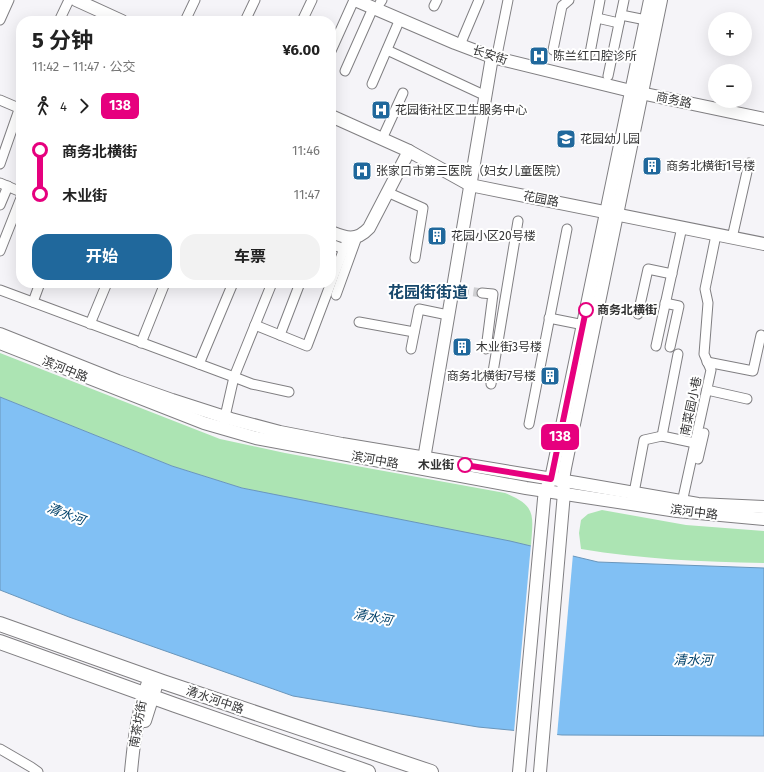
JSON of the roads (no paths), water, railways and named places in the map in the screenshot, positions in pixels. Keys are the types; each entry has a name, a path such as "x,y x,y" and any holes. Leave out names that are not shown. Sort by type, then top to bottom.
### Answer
{"main road":[{"path":"0,7 3,0"},
{"path":"76,0 111,16"},
{"path":"519,772 545,491 557,480 651,21 650,0"},
{"path":"651,21 662,0"},
{"name":"长安街","path":"367,2 400,19 460,45 637,92"},
{"path":"423,463 448,315 456,289 470,185 495,54"},
{"name":"商务路","path":"637,92 764,119"},
{"name":"花园路","path":"336,118 408,151 470,185 764,244"},
{"path":"336,234 350,241 365,232 408,151"},
{"name":"滨河中路","path":"0,334 223,423"},
{"name":"滨河中路","path":"0,343 143,400 223,423 287,433 545,491 633,499 764,519"},
{"name":"滨河中路","path":"423,463 557,480 633,499"},
{"path":"540,772 564,493 557,480"},
{"name":"滨河中路","path":"681,506 698,504 764,507"},
{"name":"清水河中路","path":"0,624 154,679 431,772"},
{"name":"清水河中路","path":"0,642 368,772"},
{"name":"南茶坊街","path":"131,772 134,735 154,679"},
{"name":"南茶坊街","path":"138,772 141,736 148,695"},
{"path":"512,772 515,769 522,747"}],"street":[{"path":"0,20 9,0"},
{"path":"61,16 68,0"},
{"path":"187,16 195,0"},
{"path":"247,16 255,0"},
{"path":"304,16 312,0"},
{"path":"460,45 479,0"},
{"path":"495,54 508,0"},
{"path":"553,50 562,6 569,0"},
{"path":"590,53 600,0"},
{"path":"608,76 624,0"},
{"path":"336,44 367,2"},
{"path":"345,72 367,2"},
{"path":"597,18 651,21"},
{"path":"372,84 400,19"},
{"path":"387,50 486,96"},
{"path":"382,139 403,93"},
{"path":"0,100 16,106"},
{"path":"0,164 16,118"},
{"path":"732,238 749,163"},
{"path":"0,205 4,184 16,190"},
{"path":"387,192 423,208 415,258"},
{"path":"0,251 16,211"},
{"path":"491,384 518,222"},
{"path":"656,346 682,227"},
{"path":"528,424 567,229"},
{"name":"南菜园小巷","path":"681,506 710,370 704,354 708,303 705,288 716,234"},
{"path":"336,243 350,241"},
{"path":"336,295 350,241"},
{"path":"336,276 350,241"},
{"path":"638,314 648,269 672,274"},
{"path":"32,302 38,288"},
{"path":"90,324 105,288"},
{"path":"141,343 164,288"},
{"path":"199,364 231,288"},
{"path":"223,423 234,377 270,288"},
{"path":"280,335 298,288"},
{"path":"255,325 308,346 331,288"},
{"path":"0,290 252,384 289,392"},
{"path":"482,293 505,296"},
{"path":"486,349 493,294"},
{"path":"666,303 679,306 670,347"},
{"path":"411,349 418,309 448,315"},
{"path":"549,318 588,326"},
{"path":"358,322 414,332"},
{"path":"707,362 753,371 761,335"},
{"path":"662,436 678,354"},
{"path":"706,390 747,399"},
{"path":"698,459 709,408 703,406"},
{"path":"633,499 644,440 662,436 695,443"},
{"path":"0,749 38,772"}],"water":[{"name":"清水河","path":"0,397 172,466 242,488 510,541 598,562 764,568 764,736 562,735 478,727 293,696 69,617 0,590"}],"tunnel":[{"path":"460,290 482,293"}],"place":[{"name":"陈兰红口腔诊所","path":"539,56"},
{"name":"花园街社区卫生服务中心","path":"381,110"},
{"name":"花园幼儿园","path":"566,139"},
{"name":"商务北横街1号楼","path":"652,166"},
{"name":"张家口市第三医院（妇女儿童医院）","path":"362,171"},
{"name":"花园小区20号楼","path":"437,236"},
{"name":"商务北横街","path":"586,310"},
{"name":"木业街3号楼","path":"462,347"},
{"name":"商务北横街7号楼","path":"550,376"},
{"name":"木业街","path":"465,465"}],"district":[{"name":"花园街街道","path":"428,292"}]}
